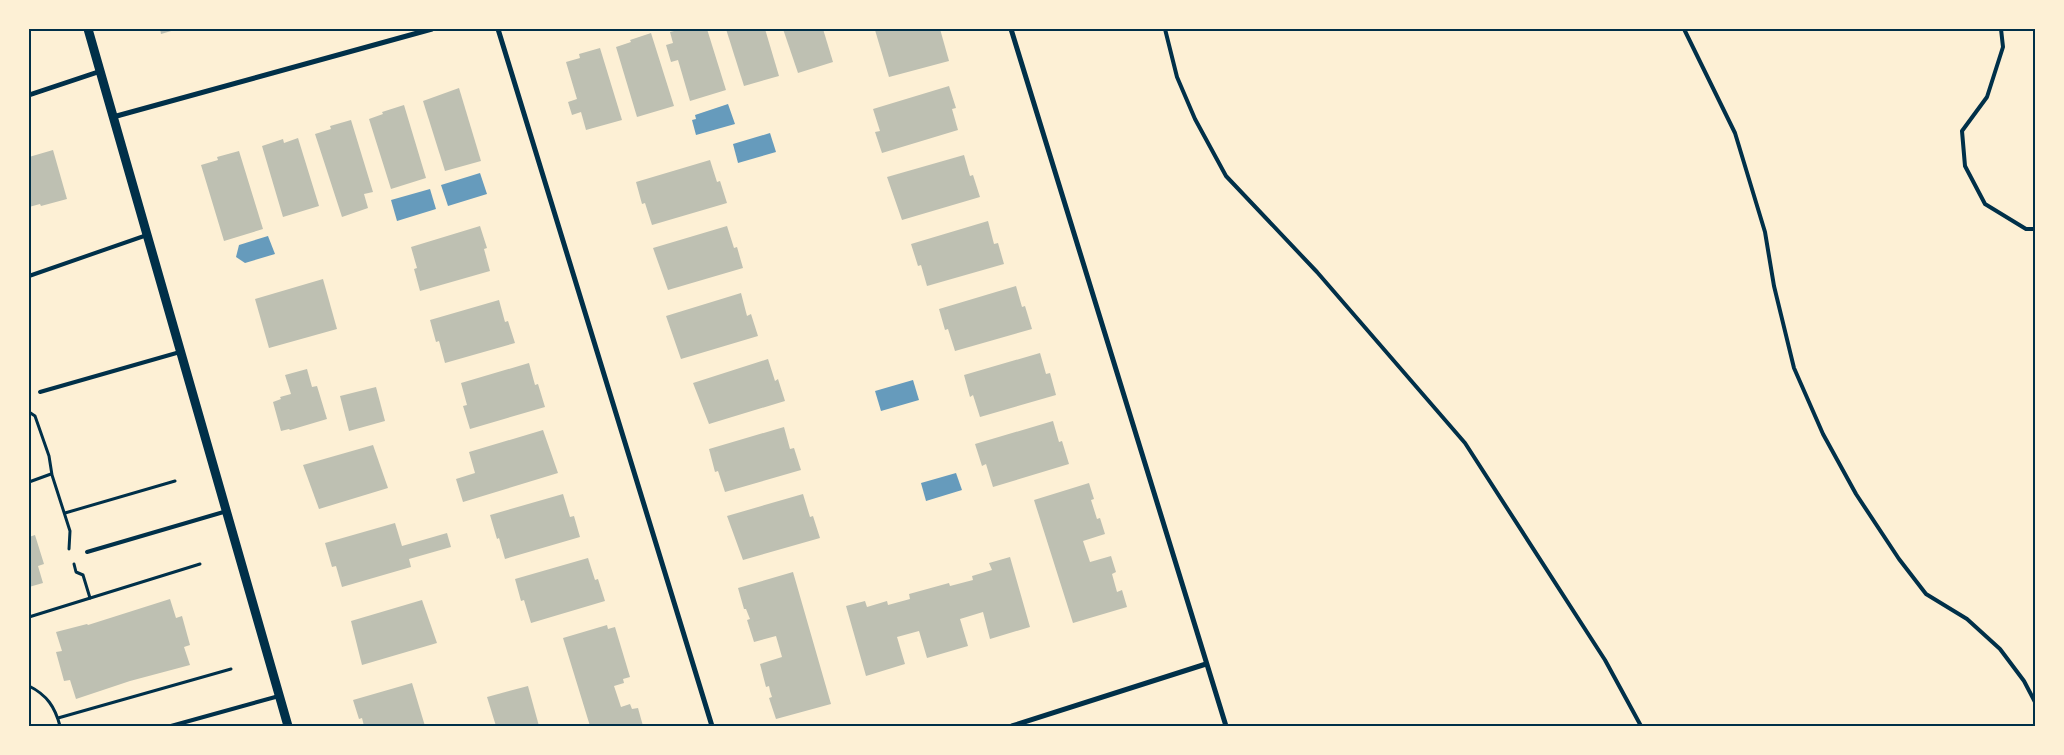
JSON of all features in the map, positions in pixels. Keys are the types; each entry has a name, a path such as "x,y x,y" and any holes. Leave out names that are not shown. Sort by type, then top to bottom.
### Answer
{"street":[{"path":"88,29 288,726"},
{"path":"113,117 432,29"},
{"path":"498,29 712,726"},
{"path":"1011,29 1226,726"},
{"path":"29,95 101,71"},
{"path":"1012,726 1206,664"}],"lane":[{"path":"1165,29 1177,78 1195,119 1226,176 1317,272 1465,443 1604,660 1641,726"},
{"path":"1684,29 1735,133 1765,232 1774,286 1794,368 1823,434 1856,494 1899,559 1926,594 1967,619 2000,649 2024,681 2035,702"},
{"path":"2001,29 2003,47 1987,96 1962,131 1965,166 1985,204 2026,229 2035,229"},
{"path":"29,276 148,235"},
{"path":"40,392 181,352"},
{"path":"87,552 227,511"},
{"path":"171,726 280,696"}],"path":[{"path":"29,412 35,416 49,456 51,474 70,535 68,546 71,555"},
{"path":"29,482 51,474"},
{"path":"65,514 175,481"},
{"path":"74,563 76,572 83,575 90,598"},
{"path":"29,616 200,564"},
{"path":"58,718 231,669"},
{"path":"29,686 49,700 60,726"}],"water":[{"path":"728,104 735,124 696,135 692,120 696,119 695,115"},
{"path":"770,133 776,152 738,163 733,144"},
{"path":"480,173 487,194 448,206 441,185"},
{"path":"430,189 436,209 397,221 391,200"},
{"path":"268,236 275,254 245,263 236,257 239,245"},
{"path":"913,380 919,400 881,411 875,391"},
{"path":"956,473 962,490 926,501 921,483"}],"building":[{"path":"160,29 178,29 161,34"},
{"path":"682,29 707,29 726,90 690,101 678,60 671,62 666,45 673,43 670,32"},
{"path":"726,29 765,29 779,76 744,86"},
{"path":"783,29 823,29 833,62 798,73"},
{"path":"940,29 949,61 889,77 875,30"},
{"path":"651,33 674,106 637,117 616,47"},
{"path":"600,48 622,120 586,130 581,112 572,115 568,102 577,99 566,62 580,58 579,54"},
{"path":"949,86 956,108 952,109 958,130 882,153 875,132 880,131 873,109"},
{"path":"459,88 481,161 445,171 423,101"},
{"path":"404,105 426,178 391,189 369,119 383,114 382,112"},
{"path":"351,120 373,192 364,194 368,208 342,217 315,134 331,129 330,126"},
{"path":"298,138 319,206 283,217 262,146 283,139 284,143"},
{"path":"53,150 67,199 29,207 29,157"},
{"path":"239,151 263,229 224,241 201,165 218,160 217,157"},
{"path":"964,155 970,176 973,175 980,197 902,220 887,177"},
{"path":"710,160 717,182 720,181 727,203 652,225 645,203 642,204 636,182"},
{"path":"988,221 994,244 998,243 1004,264 927,286 921,265 918,266 911,244"},
{"path":"480,226 487,248 484,249 490,271 420,291 414,269 417,268 411,247"},
{"path":"727,226 734,248 737,247 743,268 668,290 653,248"},
{"path":"323,279 337,329 269,348 255,299"},
{"path":"1016,286 1022,307 1025,306 1032,329 955,351 948,329 945,330 939,309"},
{"path":"741,293 747,316 751,314 758,336 681,359 666,316"},
{"path":"499,300 505,322 508,321 515,343 445,363 439,341 436,342 430,320"},
{"path":"1040,353 1046,374 1050,373 1056,395 980,417 973,395 970,397 964,375"},
{"path":"768,359 775,381 778,379 785,401 709,424 693,383"},
{"path":"529,363 535,385 538,384 545,407 470,429 463,406 467,405 461,383"},
{"path":"307,369 312,387 317,386 327,419 281,431 273,402 281,399 280,397 291,394 285,375"},
{"path":"376,387 385,421 349,431 340,396"},
{"path":"1053,421 1059,442 1062,441 1069,464 993,487 986,464 982,466 975,444"},
{"path":"784,427 790,449 794,448 801,470 725,492 718,471 715,472 709,449"},
{"path":"543,430 558,473 463,502 456,479 475,473 469,452"},
{"path":"373,445 388,488 319,509 303,465"},
{"path":"1089,483 1094,499 1091,500 1097,519 1100,518 1105,534 1083,541 1090,562 1111,556 1116,572 1112,574 1117,592 1122,590 1127,607 1073,623 1034,500"},
{"path":"563,494 570,517 574,516 580,537 505,559 490,515"},
{"path":"803,494 810,517 813,516 820,538 743,560 727,516"},
{"path":"395,523 402,546 447,533 451,547 409,559 411,567 342,587 336,566 332,567 325,543"},
{"path":"35,535 44,564 38,566 43,583 29,587 29,537"},
{"path":"1010,557 1030,627 990,639 983,612 960,619 968,646 927,658 919,631 897,637 905,664 866,676 846,606 865,601 867,607 887,601 888,605 910,599 909,594 949,583 950,586 973,580 972,576 992,570 989,563"},
{"path":"588,558 595,580 598,579 605,601 531,623 524,600 521,601 515,579"},
{"path":"793,572 831,704 776,719 769,698 772,697 769,686 766,687 760,664 782,657 776,636 754,642 747,620 750,619 746,609 744,609 738,588"},
{"path":"170,599 176,618 182,616 190,645 184,647 190,665 130,681 76,699 70,680 64,681 56,652 62,651 56,632 88,625"},
{"path":"422,600 437,643 362,665 351,621"},
{"path":"607,625 608,629 615,627 630,677 623,679 624,683 614,686 621,707 630,704 632,709 638,708 643,726 590,726 563,638"},
{"path":"412,683 425,726 364,726 362,718 359,719 353,700"},
{"path":"528,686 539,726 496,726 487,697"}]}
